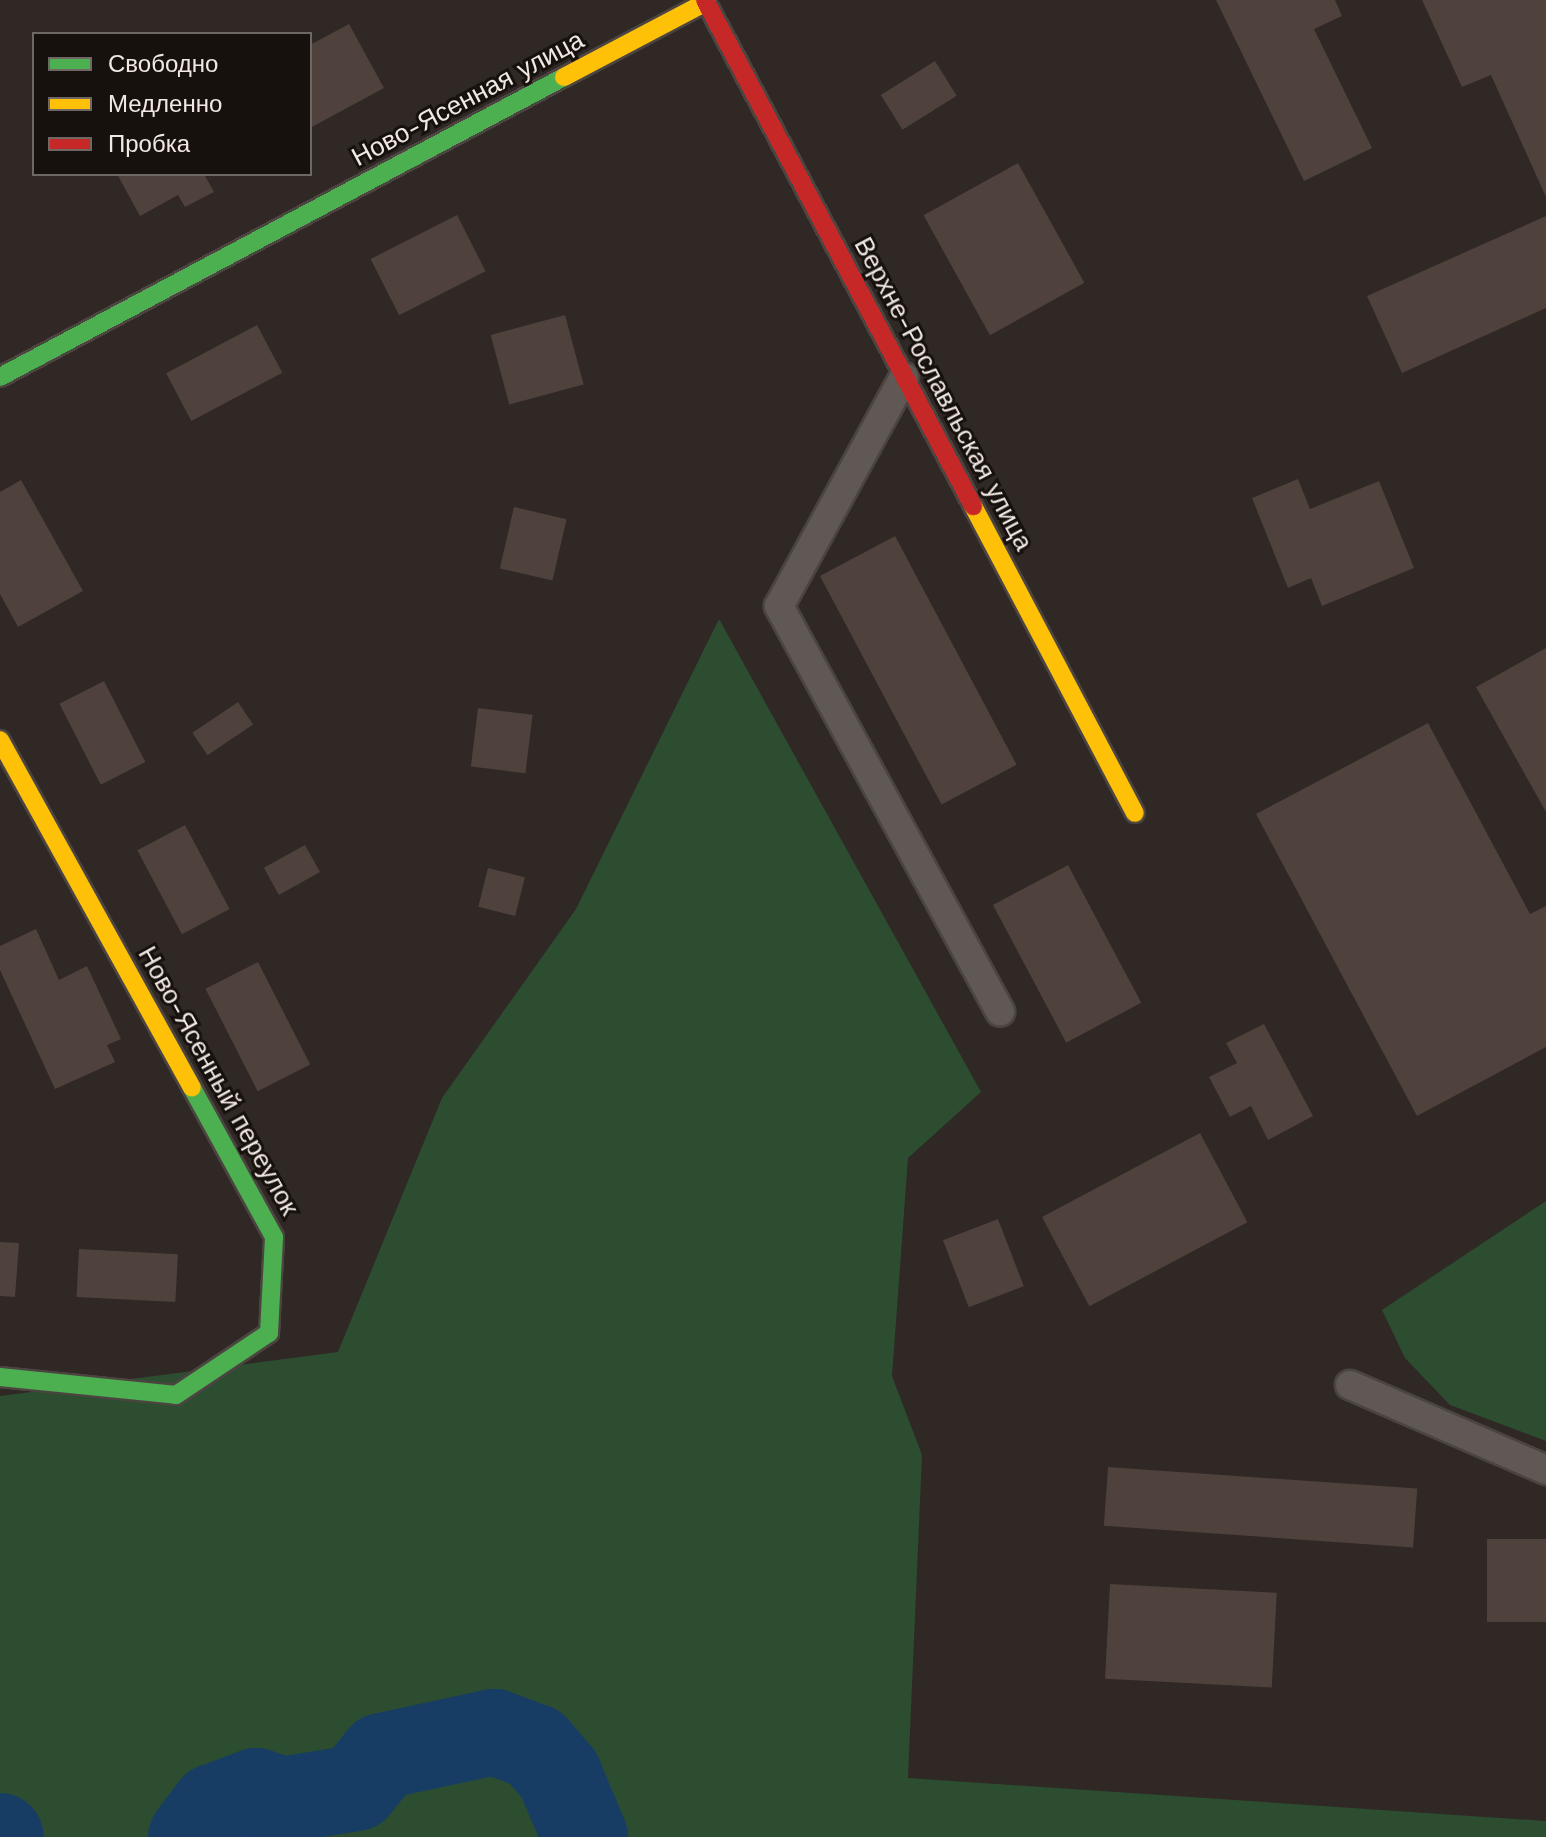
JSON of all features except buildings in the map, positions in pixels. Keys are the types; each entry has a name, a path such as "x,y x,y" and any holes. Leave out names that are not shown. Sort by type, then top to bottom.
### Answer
{"street":[{"name":"Ново-Ясенная улица","path":"0,377 706,1"},
{"name":"Верхне-Рославльская улица","path":"706,1 1135,813"},
{"name":"Ново-Ясенный переулок","path":"0,740 274,1237 269,1333 176,1395 0,1377"}],"lane":[{"path":"904,377 779,606 1000,1012"},
{"path":"1350,1385 1546,1470"}],"green space":[{"path":"719,619 981,1092 908,1158 892,1376 922,1455 908,1778 1546,1821 1546,1837 0,1837 0,1396 338,1352 442,1098 576,909"},
{"path":"1546,1201 1546,1441 1450,1405 1405,1358 1382,1310"}],"waterway":[{"path":"191,1837 214,1807 256,1791 282,1800 356,1788 382,1756 494,1732 535,1747 559,1775 585,1837"}],"traffic: fast":[{"path":"0,377 564,77"},
{"path":"0,1377 176,1395 269,1333 274,1237 192,1088"}],"traffic: slow":[{"path":"564,77 706,2"},
{"path":"973,506 1135,813"},
{"path":"0,740 192,1088"}],"traffic: jam":[{"path":"705,0 973,506"}]}
